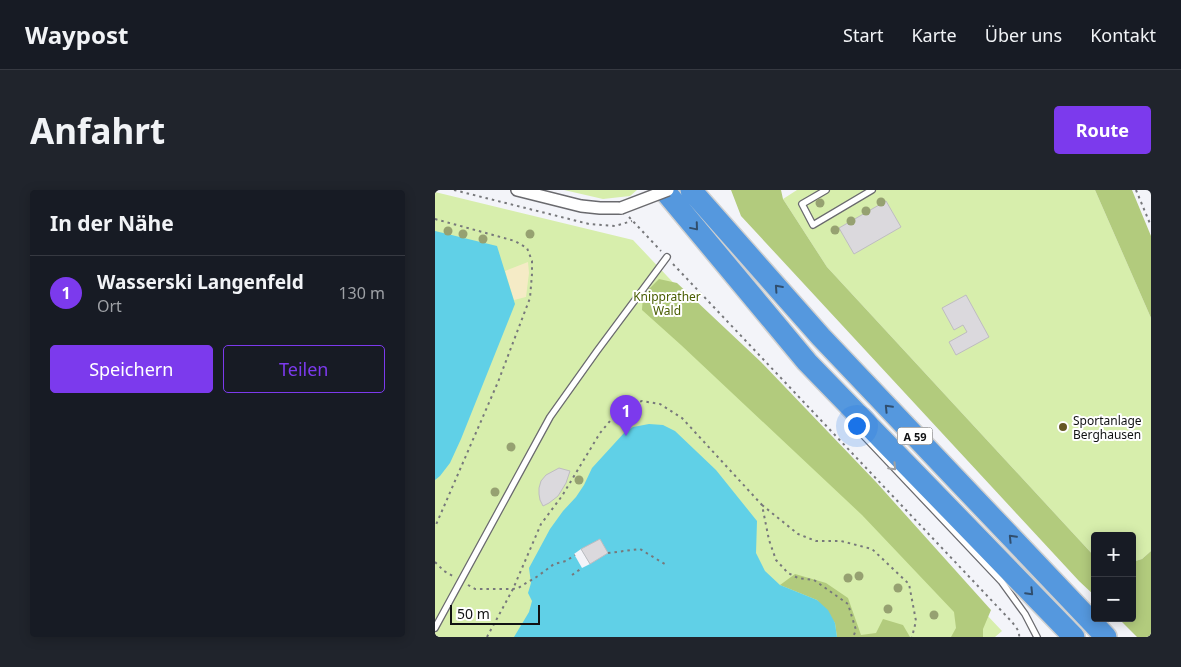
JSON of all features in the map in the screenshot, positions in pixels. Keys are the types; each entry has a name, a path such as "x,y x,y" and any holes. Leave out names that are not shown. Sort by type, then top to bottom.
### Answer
{"highway":[{"name":"A 59","path":"664,190 807,362 1074,637"},
{"name":"A 59","path":"691,190 821,337 1106,637"}],"street":[{"path":"517,190 581,206 600,208 621,208 669,190"}],"lane":[{"path":"826,190 802,204 813,225 872,190"},
{"path":"435,628 550,417 667,257"},
{"path":"807,362 821,384"},
{"path":"857,428 1001,581 1025,614 1037,637"}],"path":[{"path":"454,190 589,224 615,226 632,221"},
{"path":"1136,190 1151,226"},
{"path":"621,208 1012,622 1017,628 1019,637"},
{"path":"435,219 515,241 527,248 532,261 533,274 530,298 497,382 435,527"},
{"path":"487,637 513,590 541,524 562,496 600,433 610,420 627,406 642,401 660,404 682,418 762,504 798,534 816,541 841,542 872,549 909,584 916,621 913,637"},
{"path":"762,504 769,540 776,560 788,573 798,578 815,580 848,604 856,630 853,637"},
{"path":"608,553 640,549 668,566"},
{"path":"435,562 444,570 475,589 513,590 554,564 566,561 575,555"},
{"path":"572,575 582,568"}],"green space":[{"path":"564,190 637,190 630,196 603,199"},
{"path":"731,190 781,190 783,199 827,267 1091,553 1091,592 1079,581 741,216"},
{"name":"Sportanlage Berghausen","path":"797,190 1095,190 1151,318 1151,551 1142,559 1136,561 1136,532 1091,532 1091,553 827,267 783,199"},
{"path":"1095,190 1132,190 1151,236 1151,318"},
{"path":"435,192 633,240 1002,631 995,637 435,637"},
{"name":"Knipprather Wald","path":"659,279 677,283 761,362 876,482 991,610 983,629 983,637 951,637 956,628 954,612 862,515 642,310 643,295"},
{"path":"1151,551 1151,637 1137,637 1122,622 1136,622 1136,561 1142,559"},
{"path":"795,574 826,583 848,598 861,635 876,633 883,619 903,625 910,637 837,637 835,623 817,600 780,585"}],"sand":[{"path":"528,262 529,273 526,297 514,300 505,271"}],"water":[{"path":"435,231 497,246 515,304 461,439 450,463 435,480"},
{"path":"649,424 663,425 675,431 716,470 757,521 756,553 765,571 780,585 817,600 828,610 835,623 837,637 514,637 529,612 532,601 528,593 531,583 529,568 550,529 576,497 592,468 624,433 633,427"}],"pier":[{"path":"581,549 590,564 582,568 574,554"}],"building":[{"path":"886,201 901,227 854,254 839,228"},
{"path":"966,295 989,337 956,355 949,342 967,332 963,325 954,330 942,308"},
{"path":"559,468 570,471 566,483 558,496 543,506 539,494 541,481 546,475"},
{"path":"600,539 608,553 590,564 581,549"}],"place":[{"name":"Sportanlage Berghausen","path":"1063,427"},
{"name":"Wasserski Langenfeld","path":"626,436"}]}
